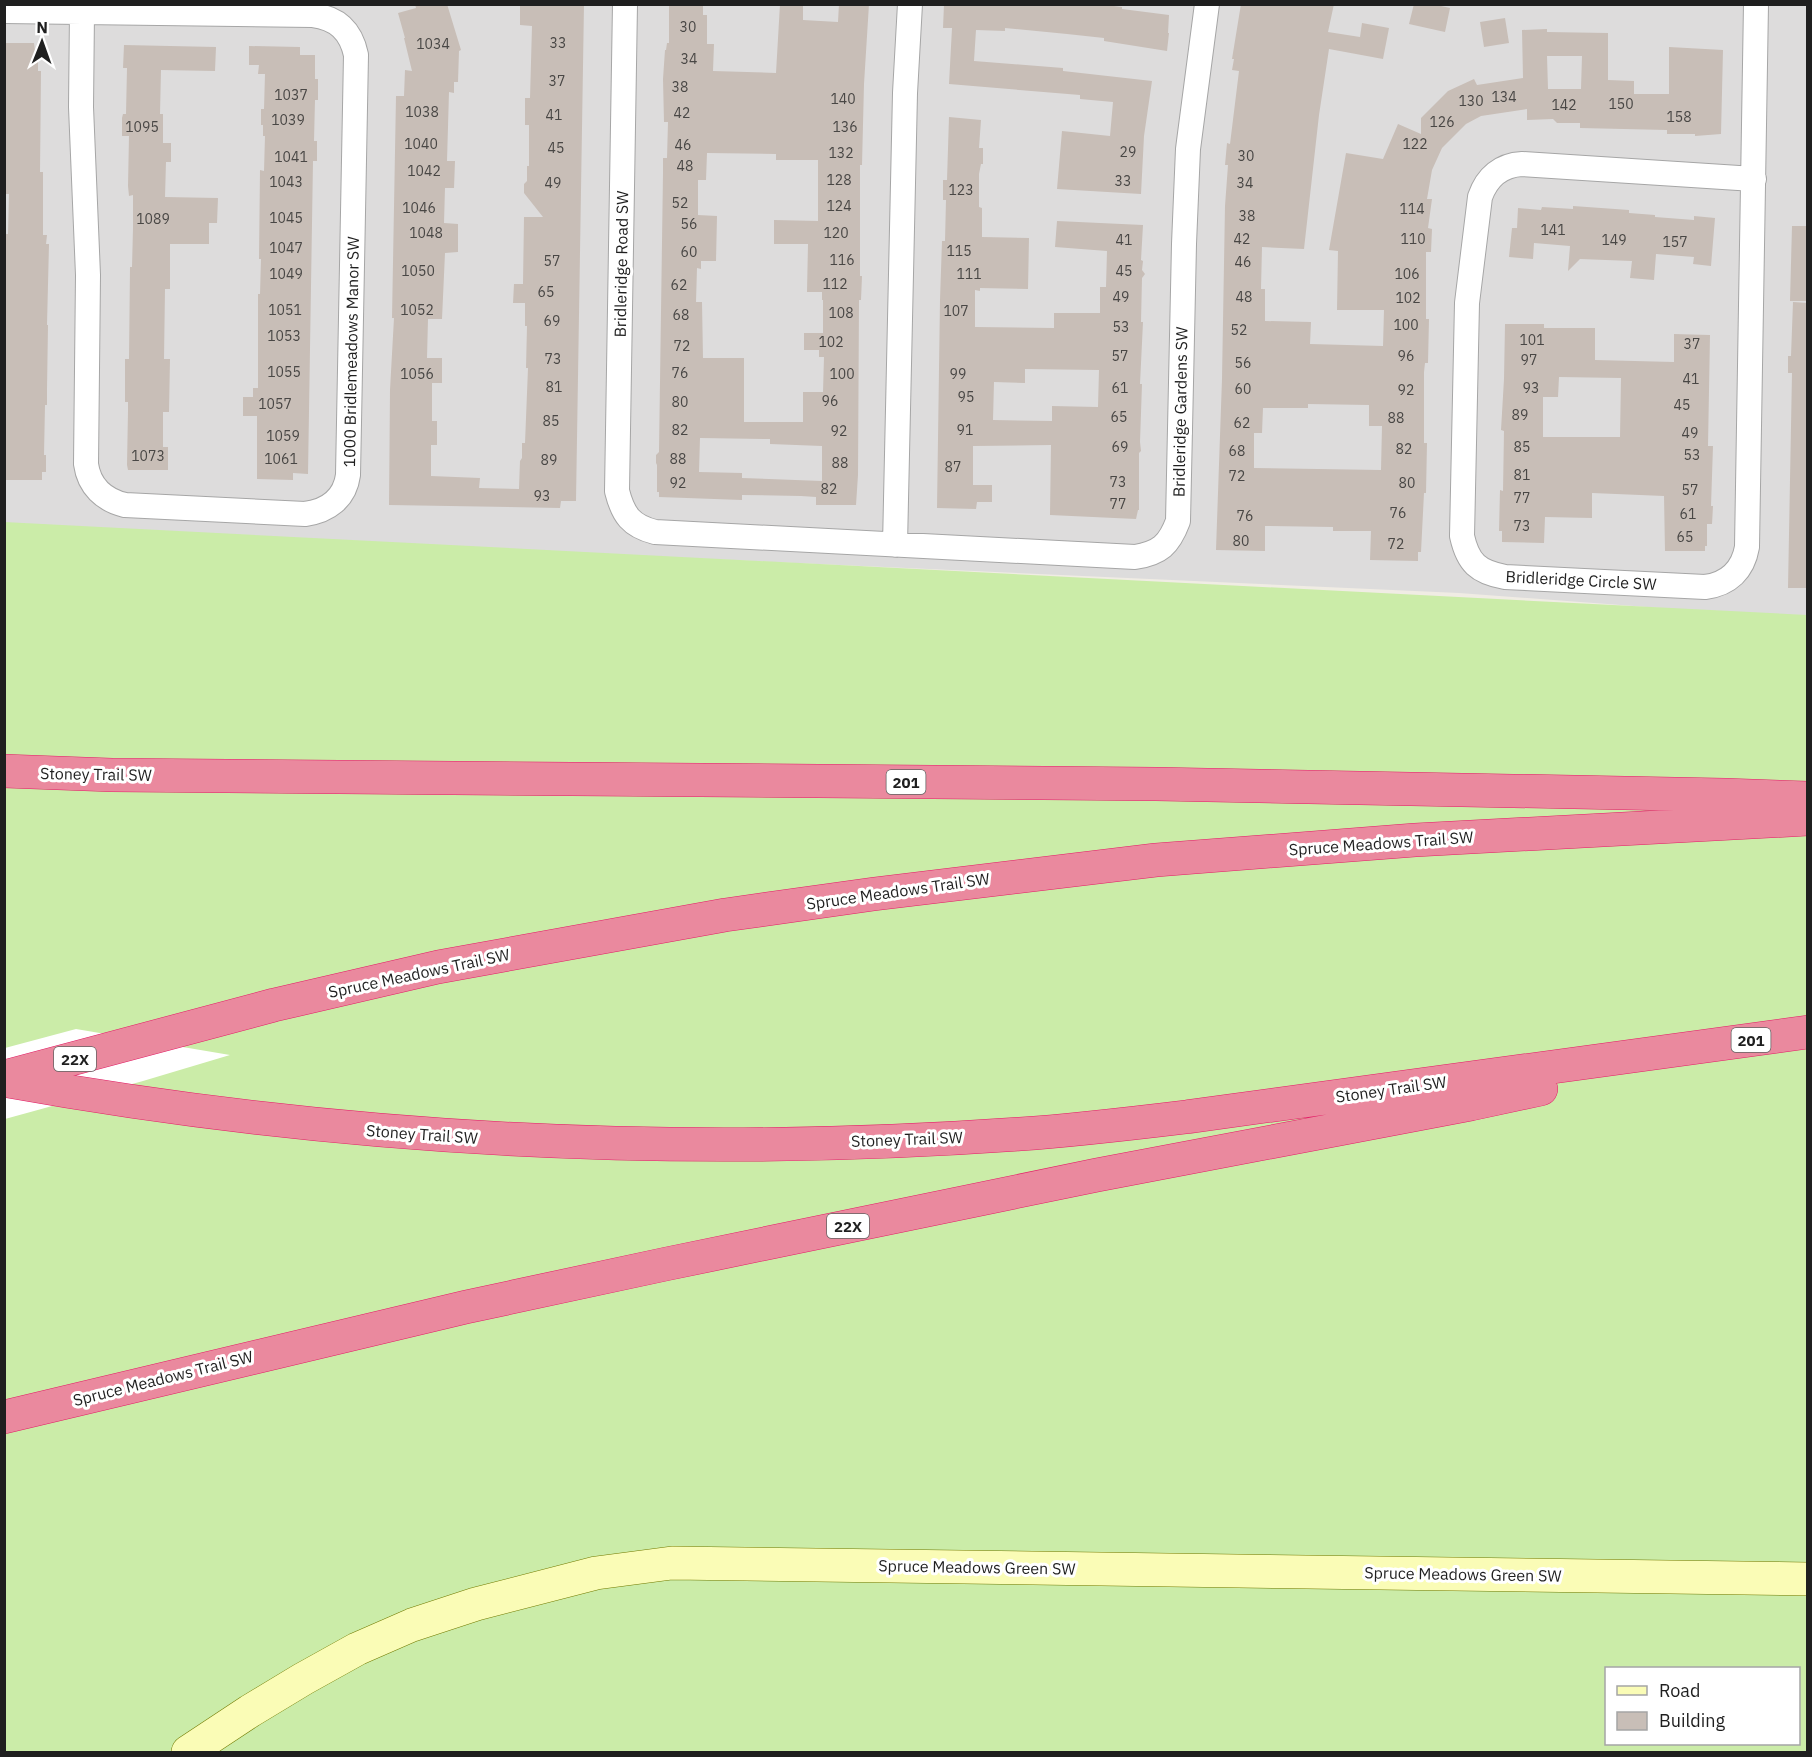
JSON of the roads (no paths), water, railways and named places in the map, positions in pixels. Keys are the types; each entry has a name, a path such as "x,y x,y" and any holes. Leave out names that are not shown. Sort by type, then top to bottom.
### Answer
{"highway":[{"name":"Stoney Trail SW","path":"4,771 112,776 1156,784 1713,794 1808,798"},
{"name":"Spruce Meadows Trail SW","path":"4,1079 274,1005 438,968 726,915 862,895 1043,872 1191,857 1415,840 1808,819"},
{"name":"Stoney Trail SW","path":"4,1079 240,1117 355,1129 624,1144 750,1145 887,1141 1102,1126 1216,1113 1808,1032"},
{"name":"Spruce Meadows Trail SW","path":"4,1416 555,1288 1085,1177 1471,1104 1586,1079 1694,1049"}],"street":[{"name":"Bridleridge Road SW","path":"625,4 617,491 621,507 629,520"},
{"path":"896,544 905,93 910,4"},
{"name":"Bridleridge Gardens SW","path":"629,520 644,530 655,532 1135,557 1157,552 1172,538 1178,521 1188,149 1208,4"},
{"name":"Bridleridge Circle SW","path":"1754,179 1522,164 1501,169 1484,186 1480,197 1467,303 1462,536 1465,550 1480,569 1505,578 1705,587 1723,583 1734,575 1742,564 1747,547 1754,179 1756,4"},
{"name":"1000 Bridlemeadows Manor SW","path":"4,11 82,12 313,15 332,20 340,25 351,38 356,55 348,475 344,489 335,502 322,510 305,514 125,505 104,496 90,480 86,464 88,275 81,107 82,12"},
{"name":"Spruce Meadows Green SW","path":"188,1752 303,1679 357,1649 412,1624 476,1604 596,1573 672,1563 1808,1579"}]}
